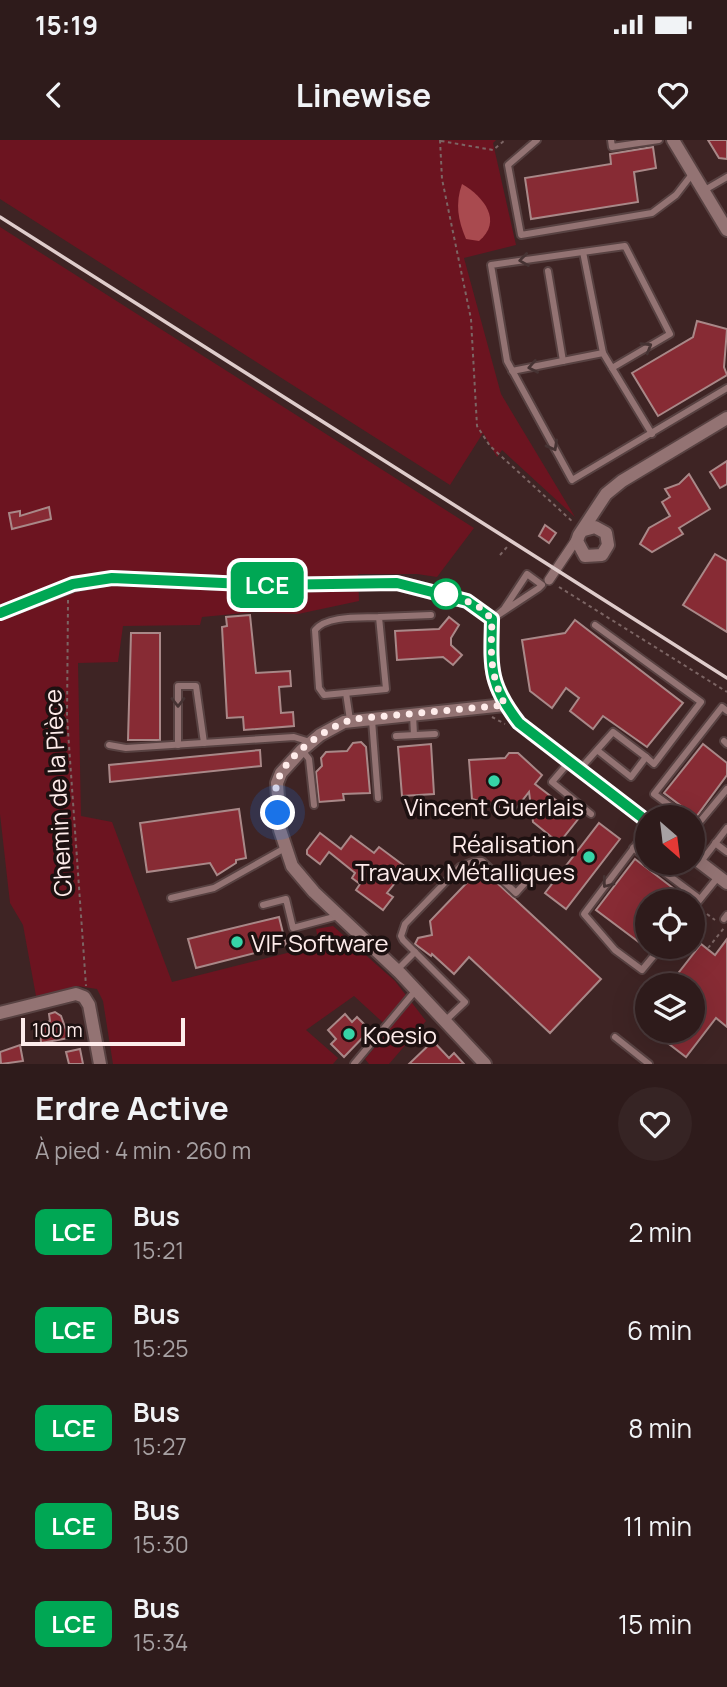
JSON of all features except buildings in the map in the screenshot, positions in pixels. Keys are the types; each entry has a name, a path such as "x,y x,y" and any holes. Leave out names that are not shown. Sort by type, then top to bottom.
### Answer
{"street":[{"path":"673,140 727,230"},
{"path":"548,579 606,494 622,481 727,418"},
{"path":"0,613 66,587 112,578 266,585 397,583 467,601 492,619 489,653 493,678 505,705 519,723 635,812"},
{"path":"485,1064 397,970 292,866 278,818 277,783 281,773 307,746 349,720 505,705"},
{"path":"705,866 723,880"},
{"path":"0,1013 76,994 84,997 89,1005 100,1064"}],"lane":[{"path":"537,140 508,165 521,236 652,213 676,195 693,173"},
{"path":"611,140 612,147 659,140"},
{"path":"704,191 727,177"},
{"path":"612,368 670,334 625,247 491,265 507,361 572,480 727,388"},
{"path":"583,252 603,353 652,434"},
{"path":"548,271 563,361"},
{"path":"512,371 603,353"},
{"path":"492,619 504,609 527,574 548,579"},
{"path":"492,619 548,579"},
{"path":"379,617 386,689 324,695 319,688 315,630 319,625 337,620 379,617 431,615"},
{"path":"591,814 552,782 597,750 613,732 654,764 701,702 595,625"},
{"path":"178,745 178,686 196,686 204,743"},
{"path":"346,693 349,720"},
{"path":"669,805 654,793 722,707 727,711"},
{"path":"413,715 414,735"},
{"path":"372,718 379,798"},
{"path":"396,736 435,734"},
{"path":"109,745 125,748 294,737 307,746 314,805"},
{"path":"597,750 631,777 646,757"},
{"path":"705,816 727,789"},
{"path":"705,852 727,828"},
{"path":"715,843 727,852"},
{"path":"635,845 584,914 615,950 642,970 651,959"},
{"path":"171,898 214,888 285,848"},
{"path":"445,1021 465,1002 401,936 405,924 460,867 475,860 482,861 516,893 532,875"},
{"path":"668,875 687,889"},
{"path":"705,895 723,880"},
{"path":"263,905 286,899 293,928 340,916"},
{"path":"397,970 415,952"},
{"path":"354,1064 416,990"},
{"path":"615,1037 649,1064"}],"path":[{"path":"505,140 493,150 440,141 443,178 471,319 477,426 490,446 581,532"},
{"path":"500,555 507,548"},
{"path":"548,579 727,692"},
{"name":"Chemin de la Pièce","path":"66,587 66,717 87,987 84,997"},
{"path":"708,948 724,927"}],"shaded area":[{"path":"0,140 496,140 493,143 516,245 464,258 501,394 575,517 502,450 497,457 483,433 450,485 0,199"},
{"path":"462,184 483,202 488,210 490,225 479,241 466,239 461,225 458,205"},
{"path":"0,227 474,528 437,577 417,574 358,574 359,601 298,614 255,612 202,617 200,625 123,626 118,662 78,663 81,816 112,822 172,982 319,945 316,929 333,926 395,981 426,1021 389,1064 369,1064 365,1059 390,1029 354,996 306,1030 338,1058 333,1064 113,1064 103,1001 97,989 77,986 36,996 23,925 10,903 0,814"}],"railway":[{"path":"0,217 727,678"}],"bus line":[{"name":"LCE","path":"0,613 73,584 112,578 266,585 397,583 467,601 477,605 492,619 489,653 493,678 505,705 519,723 635,812"}],"place":[{"name":"Vincent Guerlais","path":"494,781"},
{"name":"Réalisation Travaux Métalliques","path":"589,857"},
{"name":"VIF Software","path":"237,942"},
{"name":"Koesio","path":"349,1034"}],"route":[{"path":"278,813 276,795 281,773 302,750 331,728 354,719 505,705 493,678 489,653 492,619 477,605 446,594"}]}
